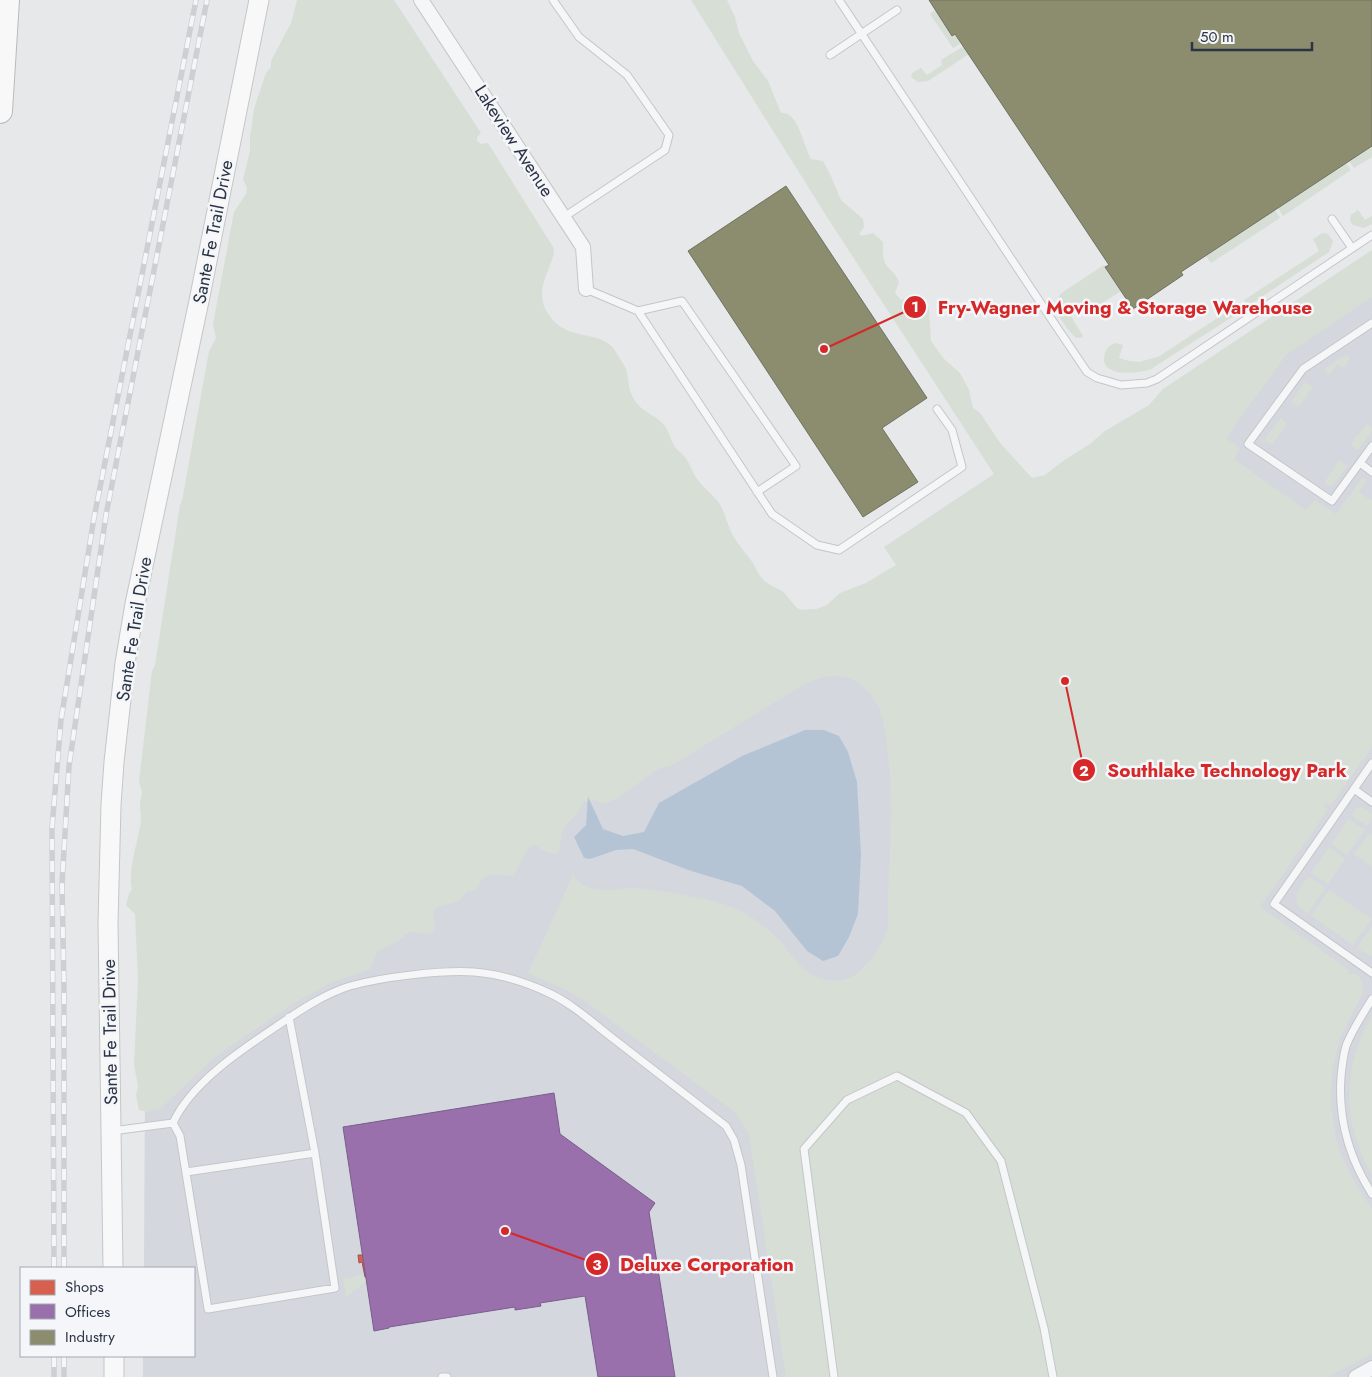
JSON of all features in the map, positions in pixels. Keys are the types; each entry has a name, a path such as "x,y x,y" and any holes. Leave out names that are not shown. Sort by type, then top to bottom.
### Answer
{"highway":[{"path":"0,111 7,0"},
{"path":"3,58 15,0"}],"main road":[{"name":"Sante Fe Trail Drive","path":"113,1267 108,923 114,762 135,604 198,305 259,0"},
{"path":"114,1357 114,1377"}],"street":[{"name":"Lakeview Avenue","path":"423,1 582,247 586,289"},
{"path":"1356,1377 1372,1368"}],"lane":[{"path":"554,0 579,37 627,75 668,135 665,150 564,217"},
{"path":"839,0 1068,345 1087,372 1098,378 1122,385 1147,383 1157,379 1372,235"},
{"path":"830,54 897,10"},
{"path":"1332,219 1352,248"},
{"path":"586,289 638,311 772,514 817,545 839,550 962,467 952,430 937,410"},
{"path":"638,311 682,301 796,466 757,492"},
{"path":"1372,324 1303,369 1248,444 1332,502 1372,446"},
{"path":"1360,463 1372,472"},
{"path":"1372,763 1274,904 1372,973"},
{"path":"1354,789 1372,802"},
{"path":"173,1123 180,1108 216,1071 236,1054 290,1017 320,1000 351,986 387,979 450,972 474,972 498,976 534,986 567,1003 726,1126 734,1140 741,1165 773,1377"},
{"path":"1372,999 1346,1047 1340,1094 1344,1130 1354,1160 1372,1194"},
{"path":"173,1123 180,1136 208,1308 335,1288 316,1153 290,1017"},
{"path":"834,1377 804,1149 847,1100 897,1076 966,1113 1001,1161 1044,1328 1053,1377"},
{"path":"112,1131 173,1123"},
{"path":"186,1172 316,1153"},
{"path":"442,1377 447,1377"}],"shaded area":[{"path":"297,0 394,0 481,133 477,137 477,141 481,144 488,143 553,247 554,252 543,283 542,293 547,312 563,328 599,339 614,349 626,369 630,389 635,401 641,408 666,427 675,447 686,459 697,479 720,504 733,536 758,573 768,583 782,591 800,610 816,609 827,605 840,593 866,583 896,565 884,547 994,474 827,217 691,0 727,0 735,17 739,33 753,61 768,81 781,113 793,118 811,159 823,161 841,200 863,219 864,227 859,234 862,236 873,233 883,242 885,264 895,274 899,282 895,293 901,300 909,298 924,300 929,309 931,341 943,358 960,373 969,390 973,408 980,413 1001,444 1032,478 1045,475 1090,444 1105,431 1149,405 1163,389 1372,250 1372,297 1286,355 1226,438 1240,448 1234,459 1306,510 1315,500 1336,514 1363,477 1367,481 1359,492 1372,501 1372,747 1330,806 1326,803 1324,806 1327,809 1325,814 1260,907 1344,966 1350,971 1348,973 1350,975 1352,973 1361,979 1364,991 1340,1038 1332,1073 1331,1106 1336,1139 1342,1157 1354,1181 1372,1209 1372,1354 1328,1377 786,1377 749,1135 742,1122 731,1109 583,1000 528,973 573,875 583,885 592,889 628,888 651,890 705,899 735,908 766,928 800,965 814,976 823,979 831,981 848,978 863,968 878,948 888,925 891,817 890,778 886,739 878,706 864,687 856,681 837,676 805,684 671,766 658,769 618,798 606,803 596,800 583,802 578,813 564,828 560,849 557,854 543,851 537,846 532,845 528,848 514,875 487,876 474,891 468,891 459,900 435,909 434,920 436,929 430,934 409,932 397,942 380,950 376,954 370,969 328,984 290,1006 215,1057 160,1109 147,1112 139,1110 136,1095 138,1086 134,1065 138,979 135,914 126,905 132,889 132,864 141,820 140,805 142,792 139,782 152,671 155,665 180,505 209,351 216,338 213,324 234,212 246,194 247,188 243,179 250,151 254,109 266,73 271,67 271,61 291,23"},
{"path":"935,10 952,35 955,34 961,43 953,48 930,14"},
{"path":"964,46 969,54 928,81 918,82 911,77 912,73 921,68 927,75 942,65 941,60"},
{"path":"1372,146 1372,157 1354,168 1349,161"},
{"path":"1346,163 1351,170 1283,216 1278,208"},
{"path":"1275,210 1280,218 1211,263 1206,256"},
{"path":"1358,210 1365,220 1372,216 1372,224 1364,228 1353,225 1350,221 1351,215"},
{"path":"1323,233 1328,234 1333,241 1329,252 1248,306 1244,300 1319,251 1313,239"},
{"path":"1104,265 1121,291 1085,314 1079,306 1069,313 1083,336 1076,338 1062,322 1057,309 1058,297"},
{"path":"1372,274 1372,1377 143,1377 143,1357 195,1357 195,1267 144,1267 145,1088"},
{"path":"1239,304 1243,309 1240,312 1151,369 1129,373 1120,372 1107,367 1104,361 1107,349 1110,345 1116,343 1123,345 1119,358 1139,362 1158,357"},
{"path":"1345,355 1348,355 1350,359 1344,368 1337,364 1330,375 1324,371 1324,369"},
{"path":"1305,382 1313,387 1299,407 1296,407 1291,402"},
{"path":"1281,418 1287,424 1273,443 1270,444 1265,441 1265,438"},
{"path":"1367,424 1372,428 1372,431 1359,449 1356,450 1351,443"},
{"path":"1339,461 1347,466 1331,487 1325,481"},
{"path":"1357,807 1362,807 1372,814 1372,819 1367,826 1351,815"},
{"path":"1349,819 1365,830 1347,855 1331,844"},
{"path":"1369,833 1372,835 1372,867 1354,854"},
{"path":"1329,847 1345,859 1328,884 1311,873"},
{"path":"1309,876 1325,888 1308,914 1298,904 1296,895"},
{"path":"1329,890 1372,919 1353,945 1311,916"},
{"path":"1372,926 1372,956 1357,948"},
{"path":"1372,1015 1372,1175 1355,1135 1350,1115 1349,1095 1355,1055"},
{"path":"366,1274 367,1281 346,1297 343,1279"}],"water":[{"path":"805,730 824,730 839,736 848,752 857,782 861,855 858,914 849,937 838,956 823,961 807,951 775,911 742,886 691,871 633,849 616,850 590,859 584,858 574,837 586,825 588,797 603,829 623,836 644,832 659,803 742,756"}],"building: Shops":[{"path":"358,1255 363,1255 366,1277 362,1262 359,1263"}],"building: Offices":[{"path":"554,1093 560,1134 655,1203 649,1212 675,1377 598,1377 585,1296 540,1303 541,1306 515,1310 515,1307 374,1331 343,1127"}],"building: Industry":[{"path":"929,0 1372,0 1372,146 1181,272 1183,275 1133,309 1105,267 1109,265 955,34 952,36"},
{"path":"786,186 927,398 882,428 918,482 863,517 688,251"}],"railway":[{"path":"54,1267 52,828 61,720 94,518 196,0"},
{"path":"64,1267 62,884 69,766 106,515 207,0"},
{"path":"54,1357 54,1377"},
{"path":"64,1357 64,1377"}],"place":[{"name":"Fry-Wagner Moving & Storage Warehouse","path":"824,349"},
{"name":"Southlake Technology Park","path":"1065,681"},
{"name":"Deluxe Corporation","path":"505,1231"}]}
